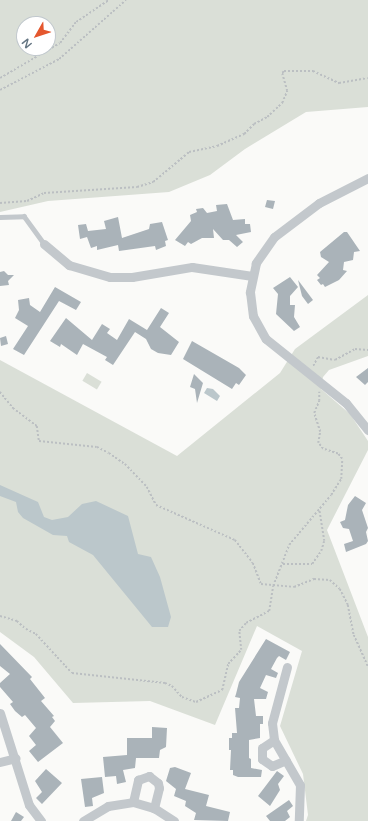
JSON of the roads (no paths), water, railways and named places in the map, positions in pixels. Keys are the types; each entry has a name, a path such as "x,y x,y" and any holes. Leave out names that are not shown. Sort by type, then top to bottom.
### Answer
{"street":[{"path":"368,178 319,203 274,238 261,254 252,276 251,308 266,339 346,403 368,430"},
{"path":"44,244 69,265 110,277 132,277 192,267 252,276"},
{"path":"287,666 272,723 274,740 300,785 299,821"},
{"path":"0,713 16,758 29,805 41,821"},
{"path":"274,740 262,748 262,759 272,766 286,760"},
{"path":"0,762 16,758"},
{"path":"133,802 138,780 149,776 158,783 159,788 154,808"},
{"path":"83,821 108,806 133,802 154,808 174,821"}],"lane":[{"path":"0,217 24,216 44,244"}]}
